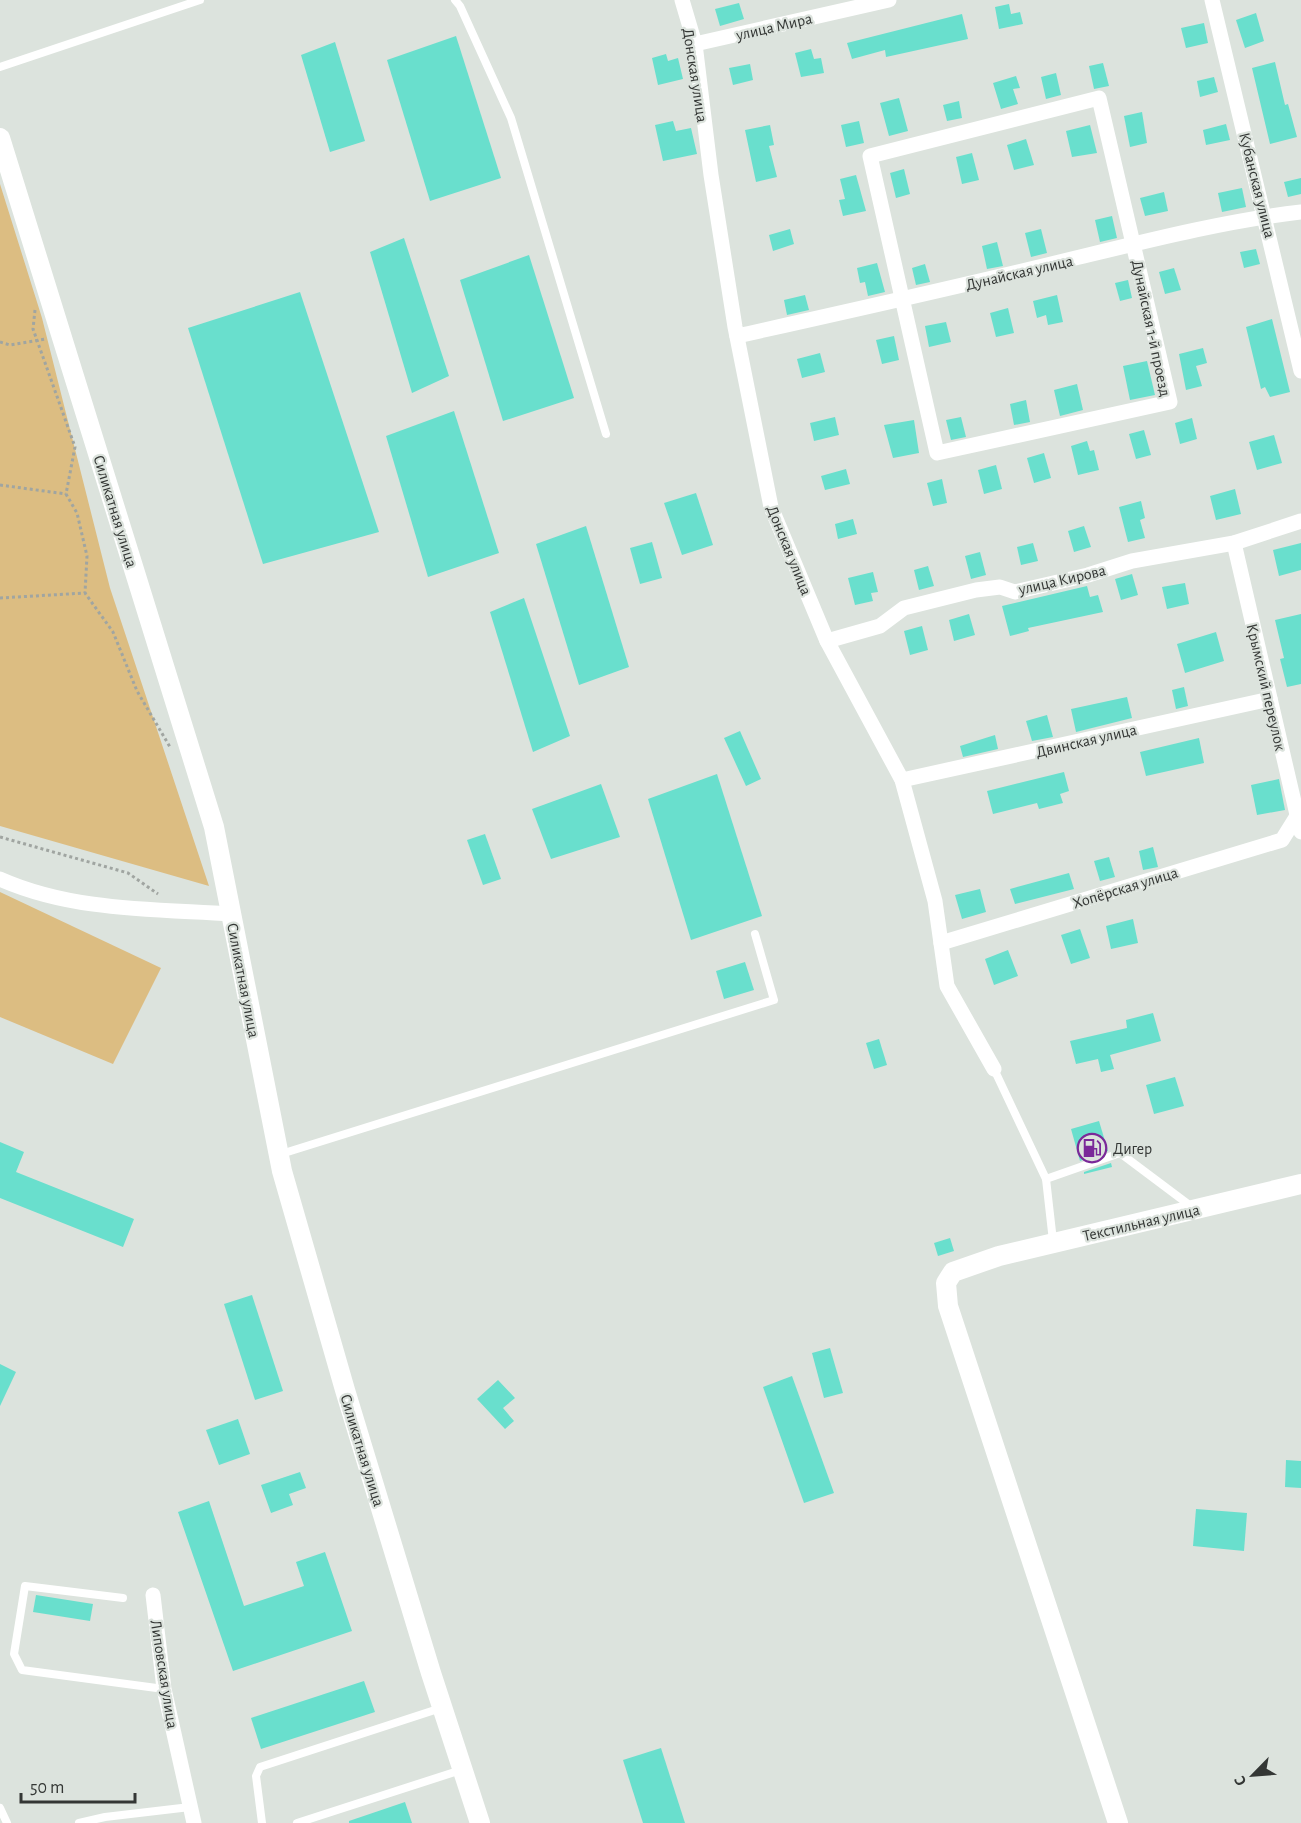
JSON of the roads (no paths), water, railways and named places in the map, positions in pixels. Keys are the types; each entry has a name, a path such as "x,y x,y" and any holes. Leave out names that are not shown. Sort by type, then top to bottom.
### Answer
{"street":[{"name":"Донская улица","path":"682,0 694,44 711,175 736,336 771,507 827,641 902,780 935,901 947,986 994,1069"},
{"name":"улица Мира","path":"694,44 889,0"},
{"name":"Кубанская улица","path":"1212,0 1266,216 1301,371"},
{"name":"Дунайская 1-й проезд","path":"1099,98 1135,244 1170,402 938,453 904,300 870,156 1099,98"},
{"name":"Силикатная улица","path":"0,138 214,827 279,1154 345,1390 442,1708 480,1823"},
{"name":"Дунайская улица","path":"736,336 904,300 1135,244 1266,216 1301,212"},
{"name":"улица Кирова","path":"827,641 880,626 904,608 976,590 1000,587 1015,592 1088,575 1132,561 1234,543 1301,521"},
{"name":"Крымский переулок","path":"1234,543 1299,824"},
{"name":"Двинская улица","path":"902,780 1270,699"},
{"name":"Хопёрская улица","path":"941,943 1282,840 1299,824"},
{"path":"0,879 29,892 109,907 231,914"},
{"name":"Текстильная улица","path":"1118,1823 948,1306 946,1283 953,1272 982,1262 1301,1184"},
{"name":"Липовская улица","path":"153,1595 164,1689 194,1823"}],"lane":[{"path":"0,67 200,0"},
{"path":"454,0 460,6 511,118 606,434"},
{"path":"279,1154 774,999 755,934"},
{"path":"994,1069 1046,1179 1053,1243"},
{"path":"1046,1179 1120,1153 1196,1209"},
{"path":"123,1598 25,1586 14,1654 22,1670 164,1689"},
{"path":"262,1823 256,1776 260,1767 442,1708"},
{"path":"297,1823 462,1770"},
{"path":"79,1823 105,1817 190,1807"},
{"path":"0,1808 7,1823"}],"place":[{"name":"Дигер","path":"1092,1148"}]}
